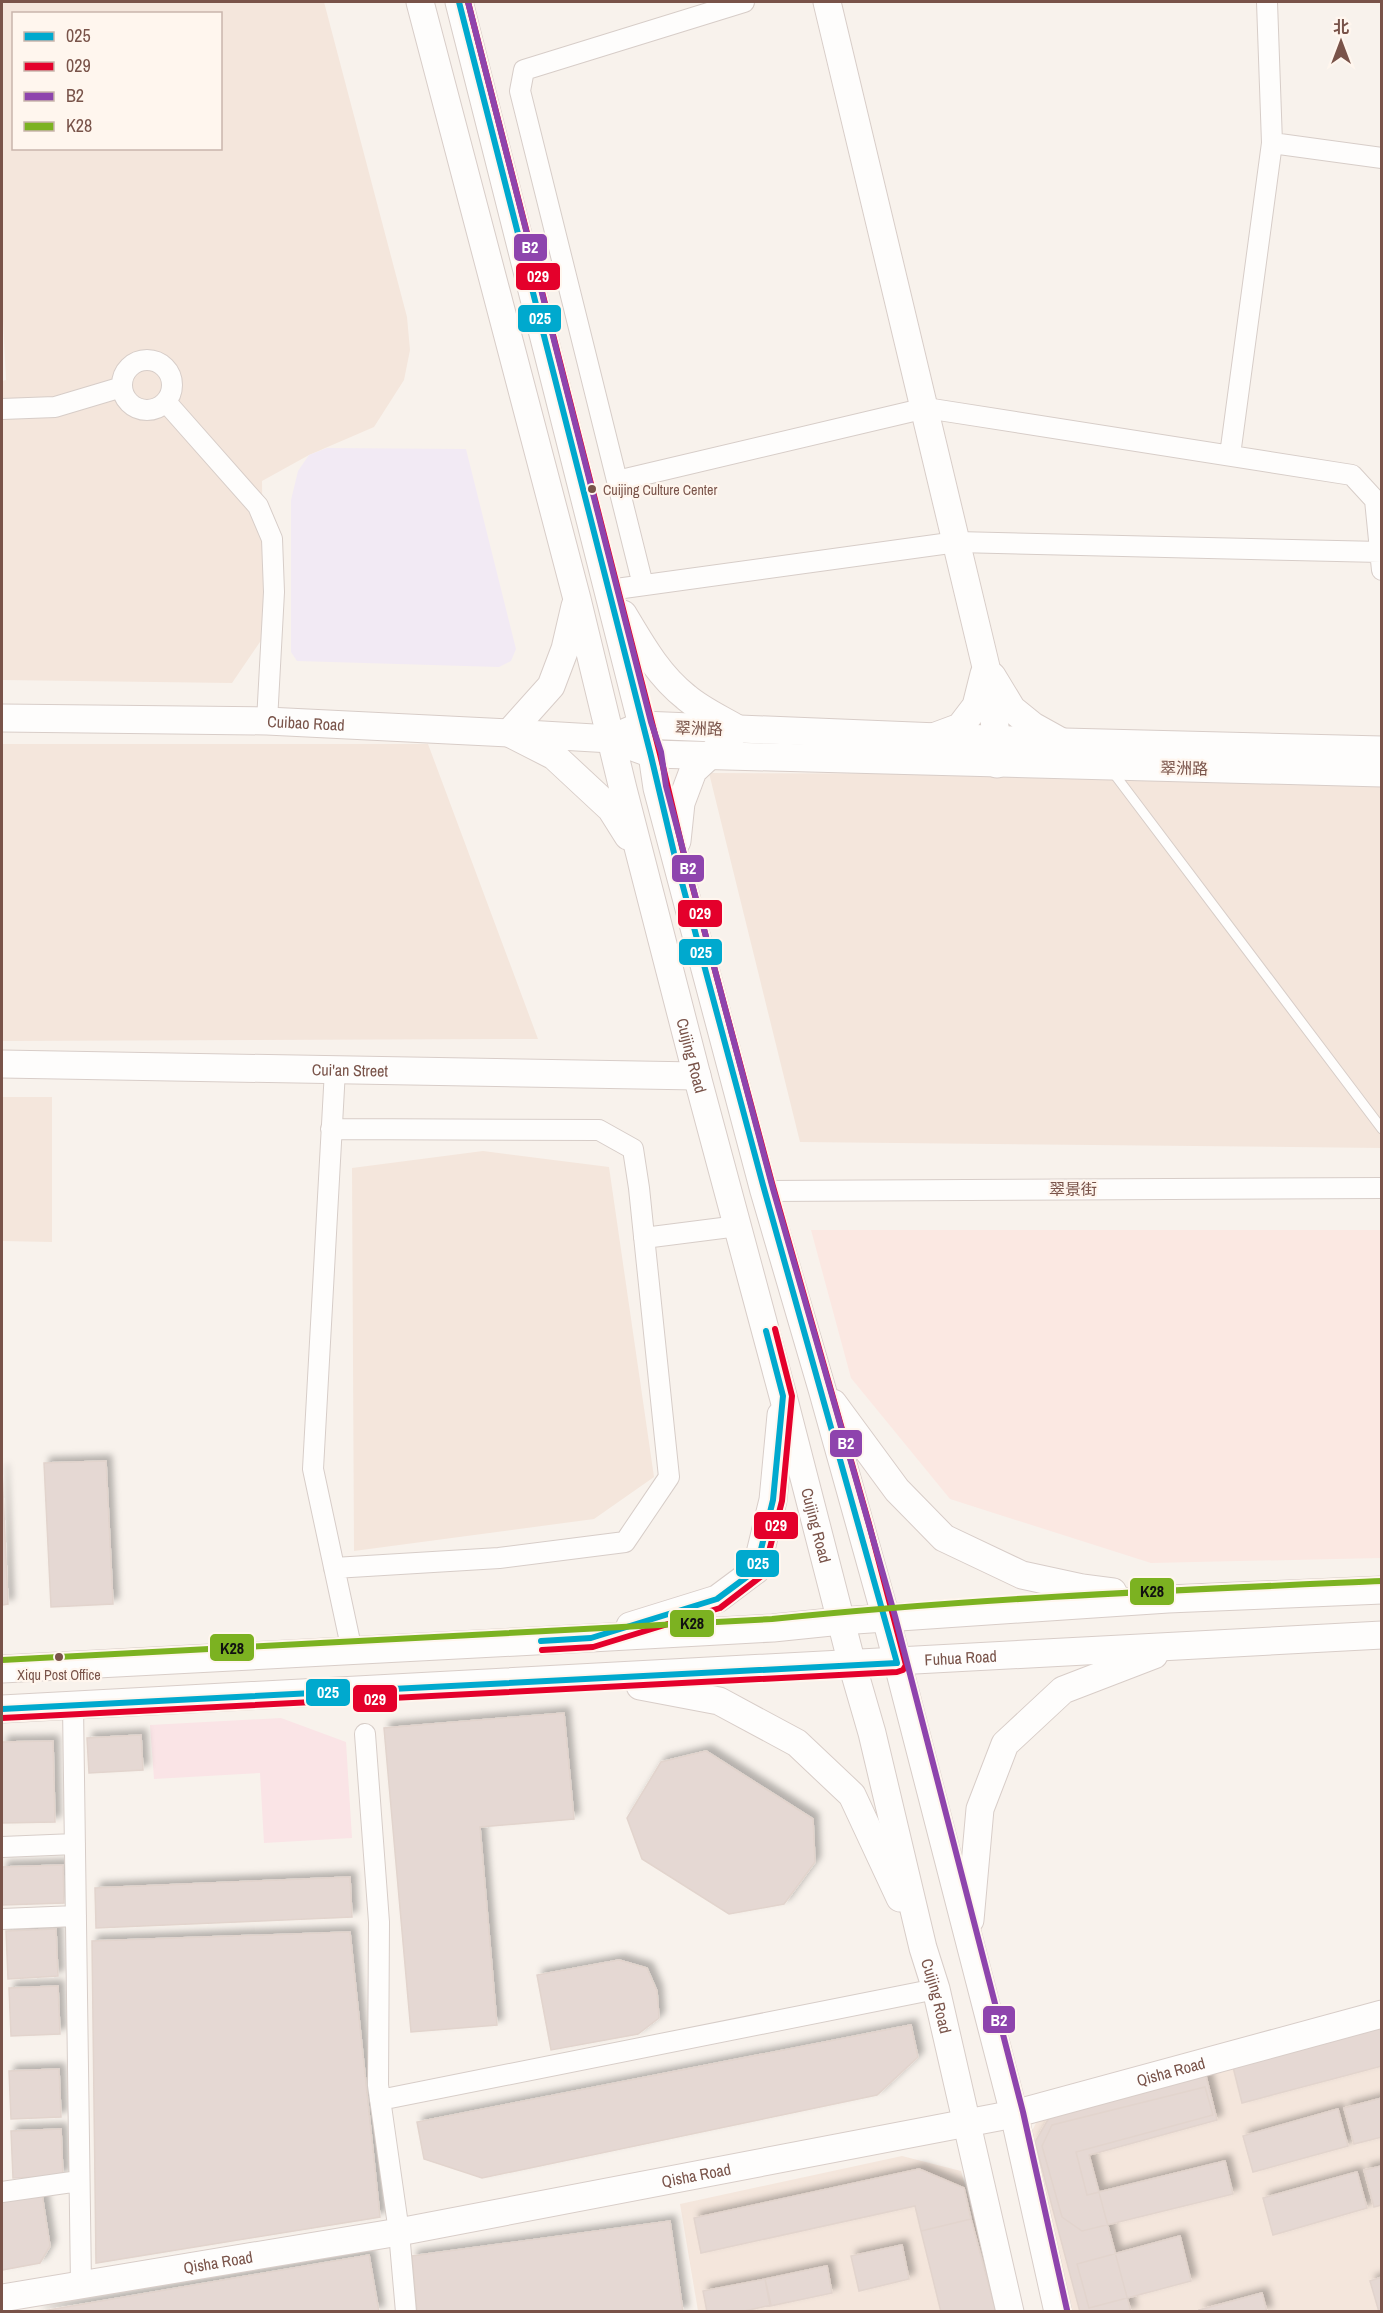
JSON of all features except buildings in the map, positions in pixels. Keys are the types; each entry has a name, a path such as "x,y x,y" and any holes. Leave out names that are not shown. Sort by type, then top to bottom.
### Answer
{"main road":[{"name":"Cuijing Road","path":"420,2 577,599 698,1076 872,1734 923,1948 936,1989 1010,2312"},
{"path":"459,2 642,725 652,754 657,788 764,1191 886,1618 1014,2114 1058,2312"},
{"path":"827,2 858,137 926,408 986,667 997,752"},
{"path":"609,590 645,650 667,680 687,698 738,729 693,771 681,803 675,855"},
{"path":"577,599 565,650 551,686 509,733 554,756 580,780 610,809 642,857"},
{"path":"931,738 960,727 976,706 986,667"},
{"path":"986,667 1012,709 1034,726 1064,742"},
{"name":"Cuibao Road","path":"2,718 267,721 611,740"},
{"name":"翠洲路","path":"611,740 642,725 738,729 931,738 997,752 1108,767 1382,773"},
{"name":"翠洲路","path":"611,740 652,754 707,756 997,752 1064,742 1382,750"},
{"name":"Cui'an Street","path":"2,1064 698,1076"},
{"path":"822,1389 897,1490 944,1538 1022,1575 1082,1588 1168,1599"},
{"path":"591,1638 717,1599 756,1570 773,1500 783,1396"},
{"path":"2,1669 773,1628 841,1621 1168,1599 1382,1590"},
{"name":"Fuhua Road","path":"2,1709 897,1663 1382,1635"},
{"path":"969,1939 980,1809 1005,1744 1063,1690 1178,1645"},
{"path":"595,1678 719,1701 797,1743 852,1795 923,1948"},
{"name":"Qisha Road","path":"2,2298 399,2232 966,2124 1014,2114 1382,2014"}],"street":[{"path":"643,585 520,91 524,70 744,2"},
{"path":"1230,455 1272,143 1267,2"},
{"path":"1272,143 1382,158"},
{"path":"147,359 163,365 172,379 173,387 166,402 159,408 143,410 128,402 122,387 125,371 131,365 147,359"},
{"path":"2,410 55,407 122,387"},
{"path":"166,402 258,506 272,539 274,592 267,721"},
{"path":"617,481 926,408 1352,475 1375,500 1382,570"},
{"path":"609,590 957,542 1381,552"},
{"path":"335,1070 313,1468 352,1652"},
{"path":"331,1129 599,1130 633,1149 669,1477 625,1542 499,1558 334,1568"},
{"name":"翠景街","path":"764,1191 1382,1188"},
{"path":"644,1238 738,1226"},
{"path":"73,1706 81,2285"},
{"path":"365,1734 379,1922 378,2085 399,2232 405,2312"},
{"path":"2,1847 75,1844"},
{"path":"2,1919 76,1916"},
{"path":"380,2100 936,1989"},
{"path":"2,2192 79,2181"}],"lane":[{"path":"1108,767 1382,1129"}],"shaded area":[{"path":"2,2 324,2 407,317 410,350 404,380 374,427 309,455 262,481 264,636 232,683 2,680 2,381 6,380 2,301"},
{"path":"327,448 466,449 516,649 511,661 499,667 297,661 291,652 291,500 298,471 309,455"},
{"path":"2,744 428,744 538,1039 2,1041"},
{"path":"709,773 1381,775 1381,1148 800,1142"},
{"path":"2,1097 52,1097 52,1242 2,1241"},
{"path":"483,1151 609,1167 654,1477 594,1519 354,1551 352,1168"},
{"path":"811,1230 1381,1230 1381,1558 1151,1563 950,1499 851,1378"},
{"path":"281,1718 346,1742 352,1838 264,1843 260,1773 154,1779 150,1725"},
{"path":"1381,2021 1381,2311 1073,2311 1029,2137 1039,2117"},
{"path":"902,2156 961,2171 1000,2311 698,2311 680,2204"}],"transit line":[{"name":"025","path":"2,1709 897,1663 763,1185 674,853 459,2"},
{"name":"029","path":"2,1718 897,1672 903,1670 906,1665 869,1524 772,1183 683,851 468,2"},
{"name":"B2","path":"468,2 651,722 661,752 666,786 773,1189 895,1616 1023,2112 1067,2310"},
{"name":"029","path":"542,1650 593,1647 720,1608 763,1575 782,1501 792,1396 775,1329"},
{"name":"025","path":"541,1641 591,1638 717,1599 756,1570 773,1500 783,1396 766,1331"},
{"name":"K28","path":"2,1660 772,1619 1000,1600 1153,1591 1382,1581"}],"place":[{"name":"Cuijing Culture Center","path":"592,489"},
{"name":"Xiqu Post Office","path":"59,1657"}]}
